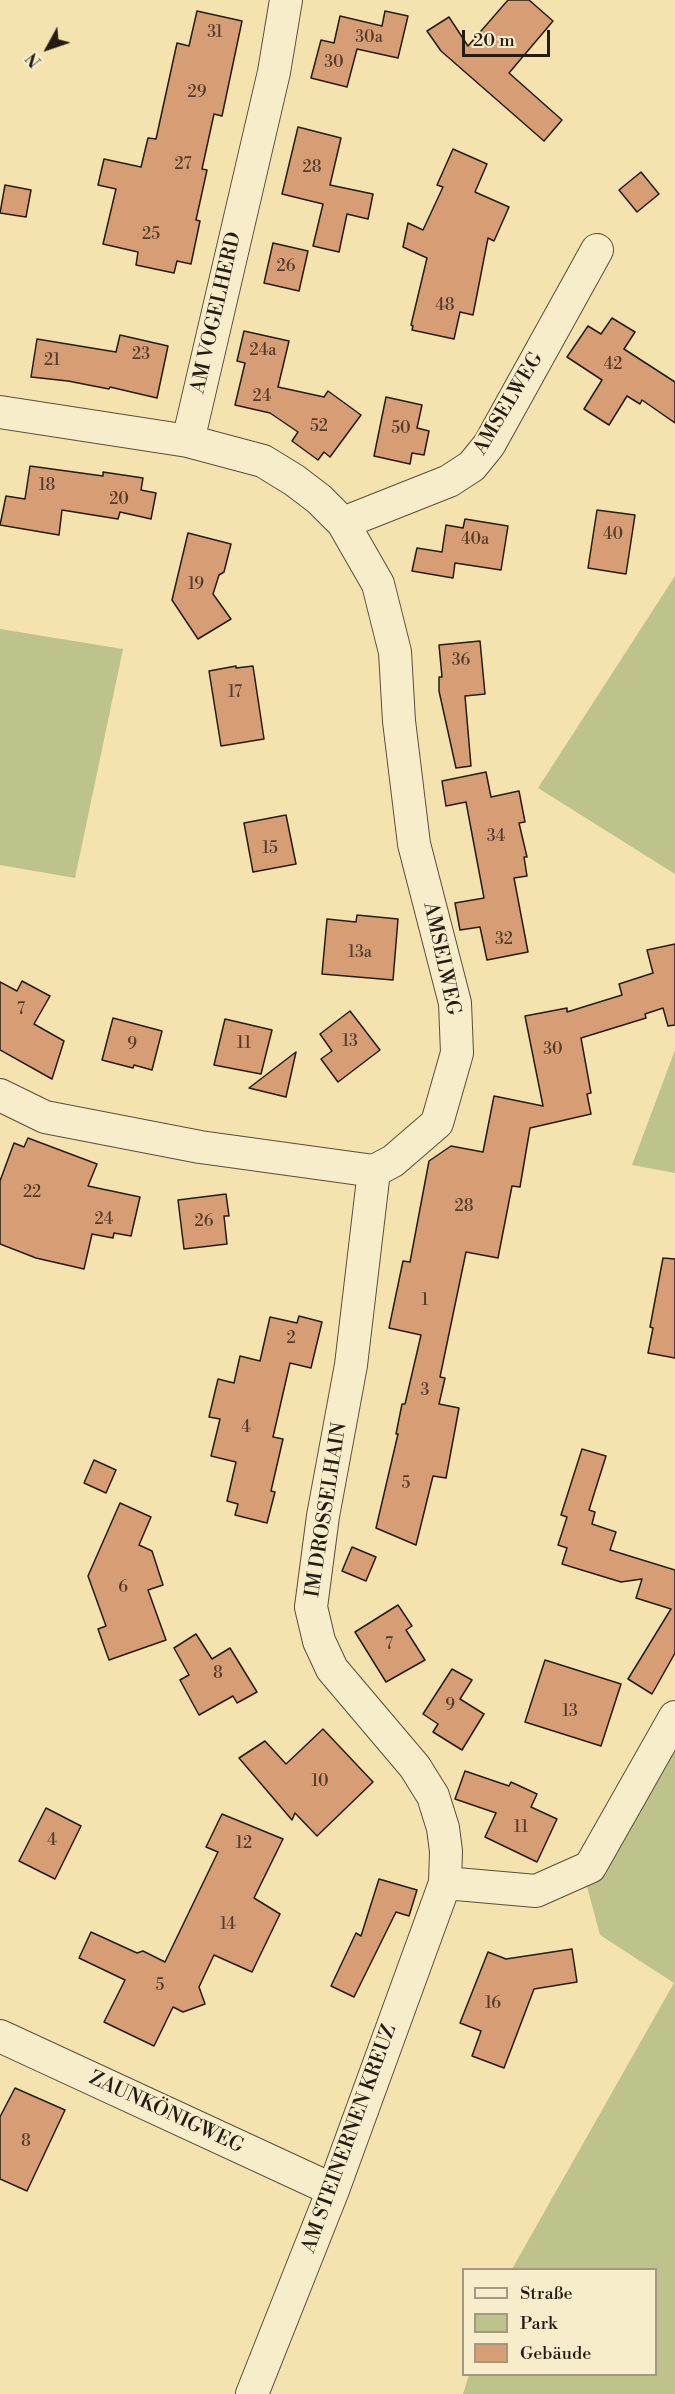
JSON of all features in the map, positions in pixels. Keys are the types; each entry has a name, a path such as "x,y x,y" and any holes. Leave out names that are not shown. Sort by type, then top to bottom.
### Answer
{"street":[{"name":"AM VOGELHERD","path":"188,441 274,72 286,0"},
{"name":"AMSELWEG","path":"343,523 449,481 472,466 489,445 597,250"},
{"path":"0,412 188,441"},
{"name":"AMSELWEG","path":"188,441 263,461 320,499 343,523 378,584 394,652 399,721 414,844 455,1004 457,1053 437,1123 393,1161 374,1171"},
{"path":"0,1095 45,1117 200,1147 374,1171"},
{"name":"IM DROSSELHAIN","path":"374,1171 351,1365 323,1516 311,1607 319,1641 332,1669 415,1767 433,1796 443,1828 446,1851 445,1883"},
{"path":"445,1883 536,1892 590,1867 675,1717"},
{"name":"AM STEINERNEN KREUZ","path":"252,2394 333,2190 445,1883"},
{"name":"ZAUNKÖNIGWEG","path":"0,2036 333,2190"}],"green space":[{"path":"675,576 675,874 538,788"},
{"path":"0,629 123,649 75,878 0,865"},
{"path":"675,1050 675,1173 632,1165"},
{"path":"675,1732 675,2394 463,2394 469,2376 657,2376 657,2268 513,2268 674,1983 600,1935 585,1879"}],"building":[{"path":"508,0 529,0 553,21 509,73 562,120 544,141 441,51 427,31 449,17 468,46"},
{"path":"197,11 242,21 222,116 214,114 202,169 207,170 196,220 200,221 191,264 177,261 174,273 136,265 138,252 103,244 116,189 98,185 104,159 141,167 148,138 156,139 177,43 189,46"},
{"path":"385,11 408,16 398,58 357,49 347,87 311,78 321,40 334,43 340,16 382,26"},
{"path":"298,127 341,138 330,185 373,194 368,219 347,214 339,252 313,246 323,204 282,194"},
{"path":"453,149 487,164 475,192 509,207 494,241 488,238 473,315 460,312 454,339 412,330 411,325 427,258 403,247 408,223 423,230 443,187 437,185"},
{"path":"641,172 659,194 637,212 619,190"},
{"path":"5,185 31,190 26,217 0,213"},
{"path":"273,243 308,251 299,291 264,283"},
{"path":"612,318 635,332 624,349 675,382 675,423 642,400 640,404 627,396 609,425 584,409 602,380 567,357 588,326 601,334"},
{"path":"244,331 289,341 278,387 324,397 328,391 361,415 330,457 324,452 318,460 292,441 298,432 270,413 235,405 245,363 237,361"},
{"path":"120,335 168,346 157,398 110,387 109,389 31,377 37,339 116,352"},
{"path":"386,397 422,405 417,428 429,431 424,455 412,453 410,464 374,456"},
{"path":"30,466 103,476 103,472 143,478 141,490 156,493 151,519 120,512 118,519 62,510 59,535 0,525 6,496 25,499"},
{"path":"597,510 635,515 626,574 588,568"},
{"path":"465,519 508,526 501,570 455,563 453,578 412,571 417,548 442,552 446,525 463,528"},
{"path":"188,533 231,544 224,572 219,575 213,594 231,619 198,639 172,600"},
{"path":"480,641 485,694 465,696 471,766 456,768 439,691 439,677 442,677 439,645"},
{"path":"236,666 236,668 253,666 264,739 221,746 209,671"},
{"path":"486,772 491,797 519,791 525,822 519,823 527,857 524,857 527,876 514,878 528,952 487,960 480,927 460,930 455,903 484,898 466,802 446,806 442,781"},
{"path":"286,815 296,864 253,872 244,823"},
{"path":"357,915 398,919 393,980 322,974 327,919 356,922"},
{"path":"675,944 675,1025 668,1026 663,1008 645,1014 646,1018 581,1038 591,1093 587,1094 591,1114 530,1128 520,1187 512,1186 498,1258 466,1252 440,1377 445,1378 439,1404 459,1408 446,1478 433,1476 416,1545 376,1528 398,1434 396,1434 402,1404 405,1404 421,1335 389,1328 403,1261 410,1262 429,1161 451,1146 483,1152 494,1096 543,1106 525,1016 567,1008 567,1012 622,995 619,984 653,973 647,950"},
{"path":"22,981 50,996 34,1024 64,1041 52,1079 0,1050 0,982 17,991"},
{"path":"350,1011 380,1050 338,1082 321,1059 332,1051 320,1034"},
{"path":"113,1018 162,1031 152,1070 102,1060"},
{"path":"225,1019 272,1030 261,1074 214,1065"},
{"path":"296,1052 286,1097 249,1088"},
{"path":"28,1138 97,1164 88,1186 140,1197 131,1236 114,1233 113,1238 92,1234 84,1269 36,1258 0,1244 0,1181 14,1143 24,1147"},
{"path":"226,1194 229,1216 224,1216 227,1244 184,1249 178,1200"},
{"path":"663,1258 675,1259 675,1358 648,1353 653,1328 650,1327"},
{"path":"299,1316 322,1322 311,1368 290,1363 273,1437 283,1439 271,1491 275,1492 267,1523 235,1515 238,1504 227,1501 236,1462 211,1456 220,1419 209,1417 218,1379 234,1383 240,1356 260,1361 270,1317 297,1323"},
{"path":"582,1449 606,1456 589,1510 595,1512 592,1524 616,1532 610,1550 675,1570 675,1653 652,1694 628,1679 671,1609 636,1598 642,1579 621,1582 562,1564 567,1548 558,1545 567,1517 561,1515"},
{"path":"94,1460 116,1470 106,1493 84,1483"},
{"path":"120,1503 151,1517 139,1545 152,1551 163,1585 148,1590 166,1640 109,1660 98,1629 106,1626 88,1576"},
{"path":"352,1547 376,1557 366,1581 342,1571"},
{"path":"398,1605 412,1626 406,1630 425,1660 386,1682 355,1632"},
{"path":"196,1634 212,1659 230,1648 257,1692 237,1703 233,1696 199,1715 180,1680 189,1675 174,1648"},
{"path":"545,1660 621,1684 601,1746 525,1722"},
{"path":"452,1669 472,1680 460,1699 484,1714 462,1750 433,1732 438,1724 423,1714"},
{"path":"323,1729 373,1782 317,1836 295,1813 292,1820 239,1758 265,1741 286,1764"},
{"path":"465,1771 509,1786 511,1782 537,1794 531,1807 557,1819 537,1862 485,1837 496,1813 455,1799"},
{"path":"46,1808 81,1826 55,1879 19,1861"},
{"path":"222,1814 283,1839 254,1898 280,1914 252,1972 214,1955 199,1987 205,2004 183,2012 173,2007 154,2046 104,2022 125,1980 79,1958 91,1932 137,1953 143,1951 165,1962 218,1852 206,1847"},
{"path":"379,1879 417,1890 409,1916 396,1912 354,1997 331,1986 356,1933 361,1936"},
{"path":"572,1949 577,1982 534,1989 504,2068 472,2056 481,2031 460,2023 488,1952 506,1959"},
{"path":"15,2088 65,2110 27,2191 0,2179 0,2117"}]}
